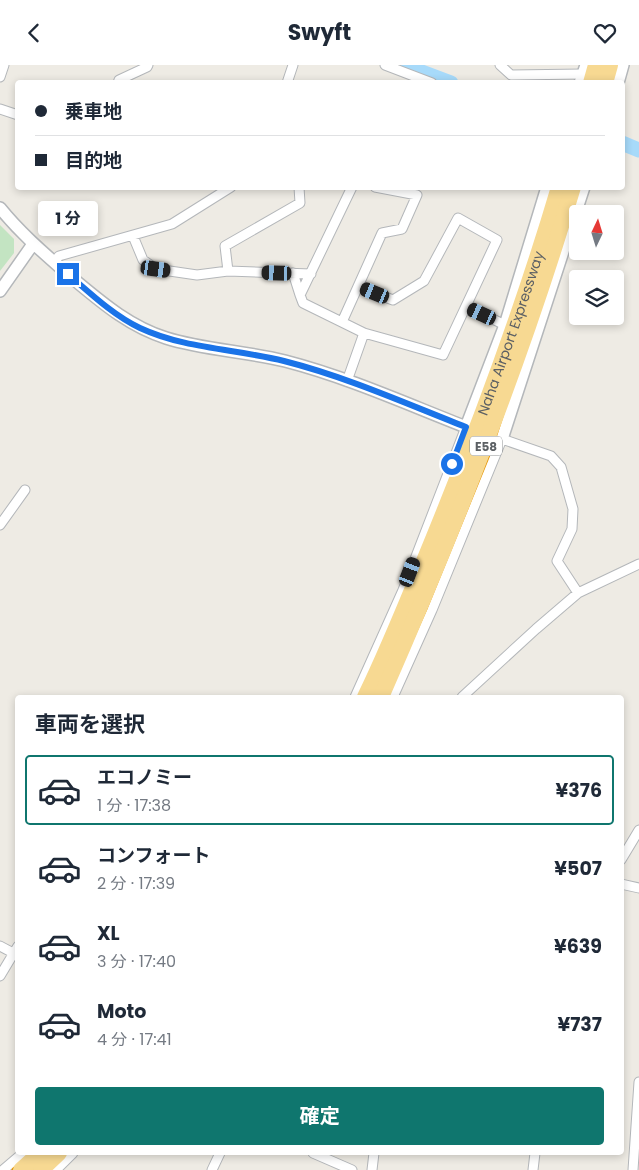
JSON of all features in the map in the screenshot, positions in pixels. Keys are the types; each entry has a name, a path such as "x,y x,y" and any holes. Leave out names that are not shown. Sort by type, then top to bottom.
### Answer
{"highway":[{"path":"606,80 610,65"},
{"name":"Naha Airport Expressway","path":"366,695 448,503 498,375 539,257 558,190"},
{"name":"Naha Airport Expressway","path":"381,695 428,590 473,480 552,259 572,190"},
{"path":"21,1170 38,1155"},
{"path":"41,1170 57,1155"}],"street":[{"path":"0,77 4,65"},
{"path":"119,80 148,65"},
{"path":"288,80 293,65"},
{"path":"385,65 424,80"},
{"path":"500,65 510,79 587,74"},
{"path":"619,80 623,65"},
{"path":"0,109 15,114"},
{"path":"54,262 59,255 172,224 226,190"},
{"path":"228,271 225,246 300,203 299,190"},
{"path":"300,295 351,190"},
{"path":"342,323 382,233 402,229 417,195 391,190"},
{"path":"356,695 403,590 505,325 546,190"},
{"path":"394,695 432,610 502,439 583,190"},
{"path":"0,208 33,244 54,262 115,313 140,328 182,342 284,361 347,381 466,427"},
{"path":"293,273 303,303 364,333 443,355 497,240 458,218 424,281 392,300 358,287"},
{"path":"133,236 143,260 156,269 197,275 228,271 311,274"},
{"path":"0,291 33,244"},
{"path":"466,306 505,325"},
{"path":"347,381 364,333"},
{"path":"502,439 550,457 561,467 573,509 572,529 557,561 578,593"},
{"path":"0,525 25,490"},
{"path":"464,695 578,593 639,564"},
{"path":"624,855 639,830"},
{"path":"624,885 639,888"},
{"path":"0,945 15,951"},
{"path":"0,977 15,953"},
{"path":"633,1170 639,1082"},
{"path":"3,1170 21,1155"},
{"path":"56,1170 71,1155"},
{"path":"212,1170 219,1155"},
{"path":"318,1155 352,1170"},
{"path":"372,1170 374,1155"},
{"path":"534,1170 535,1155"}],"green space":[{"path":"0,225 14,239 14,253 0,271"}],"waterway":[{"path":"403,65 443,80"},
{"path":"625,144 639,150"}],"route":[{"path":"68,274 122,318 165,338 284,361 347,381 466,427 452,464"}]}
